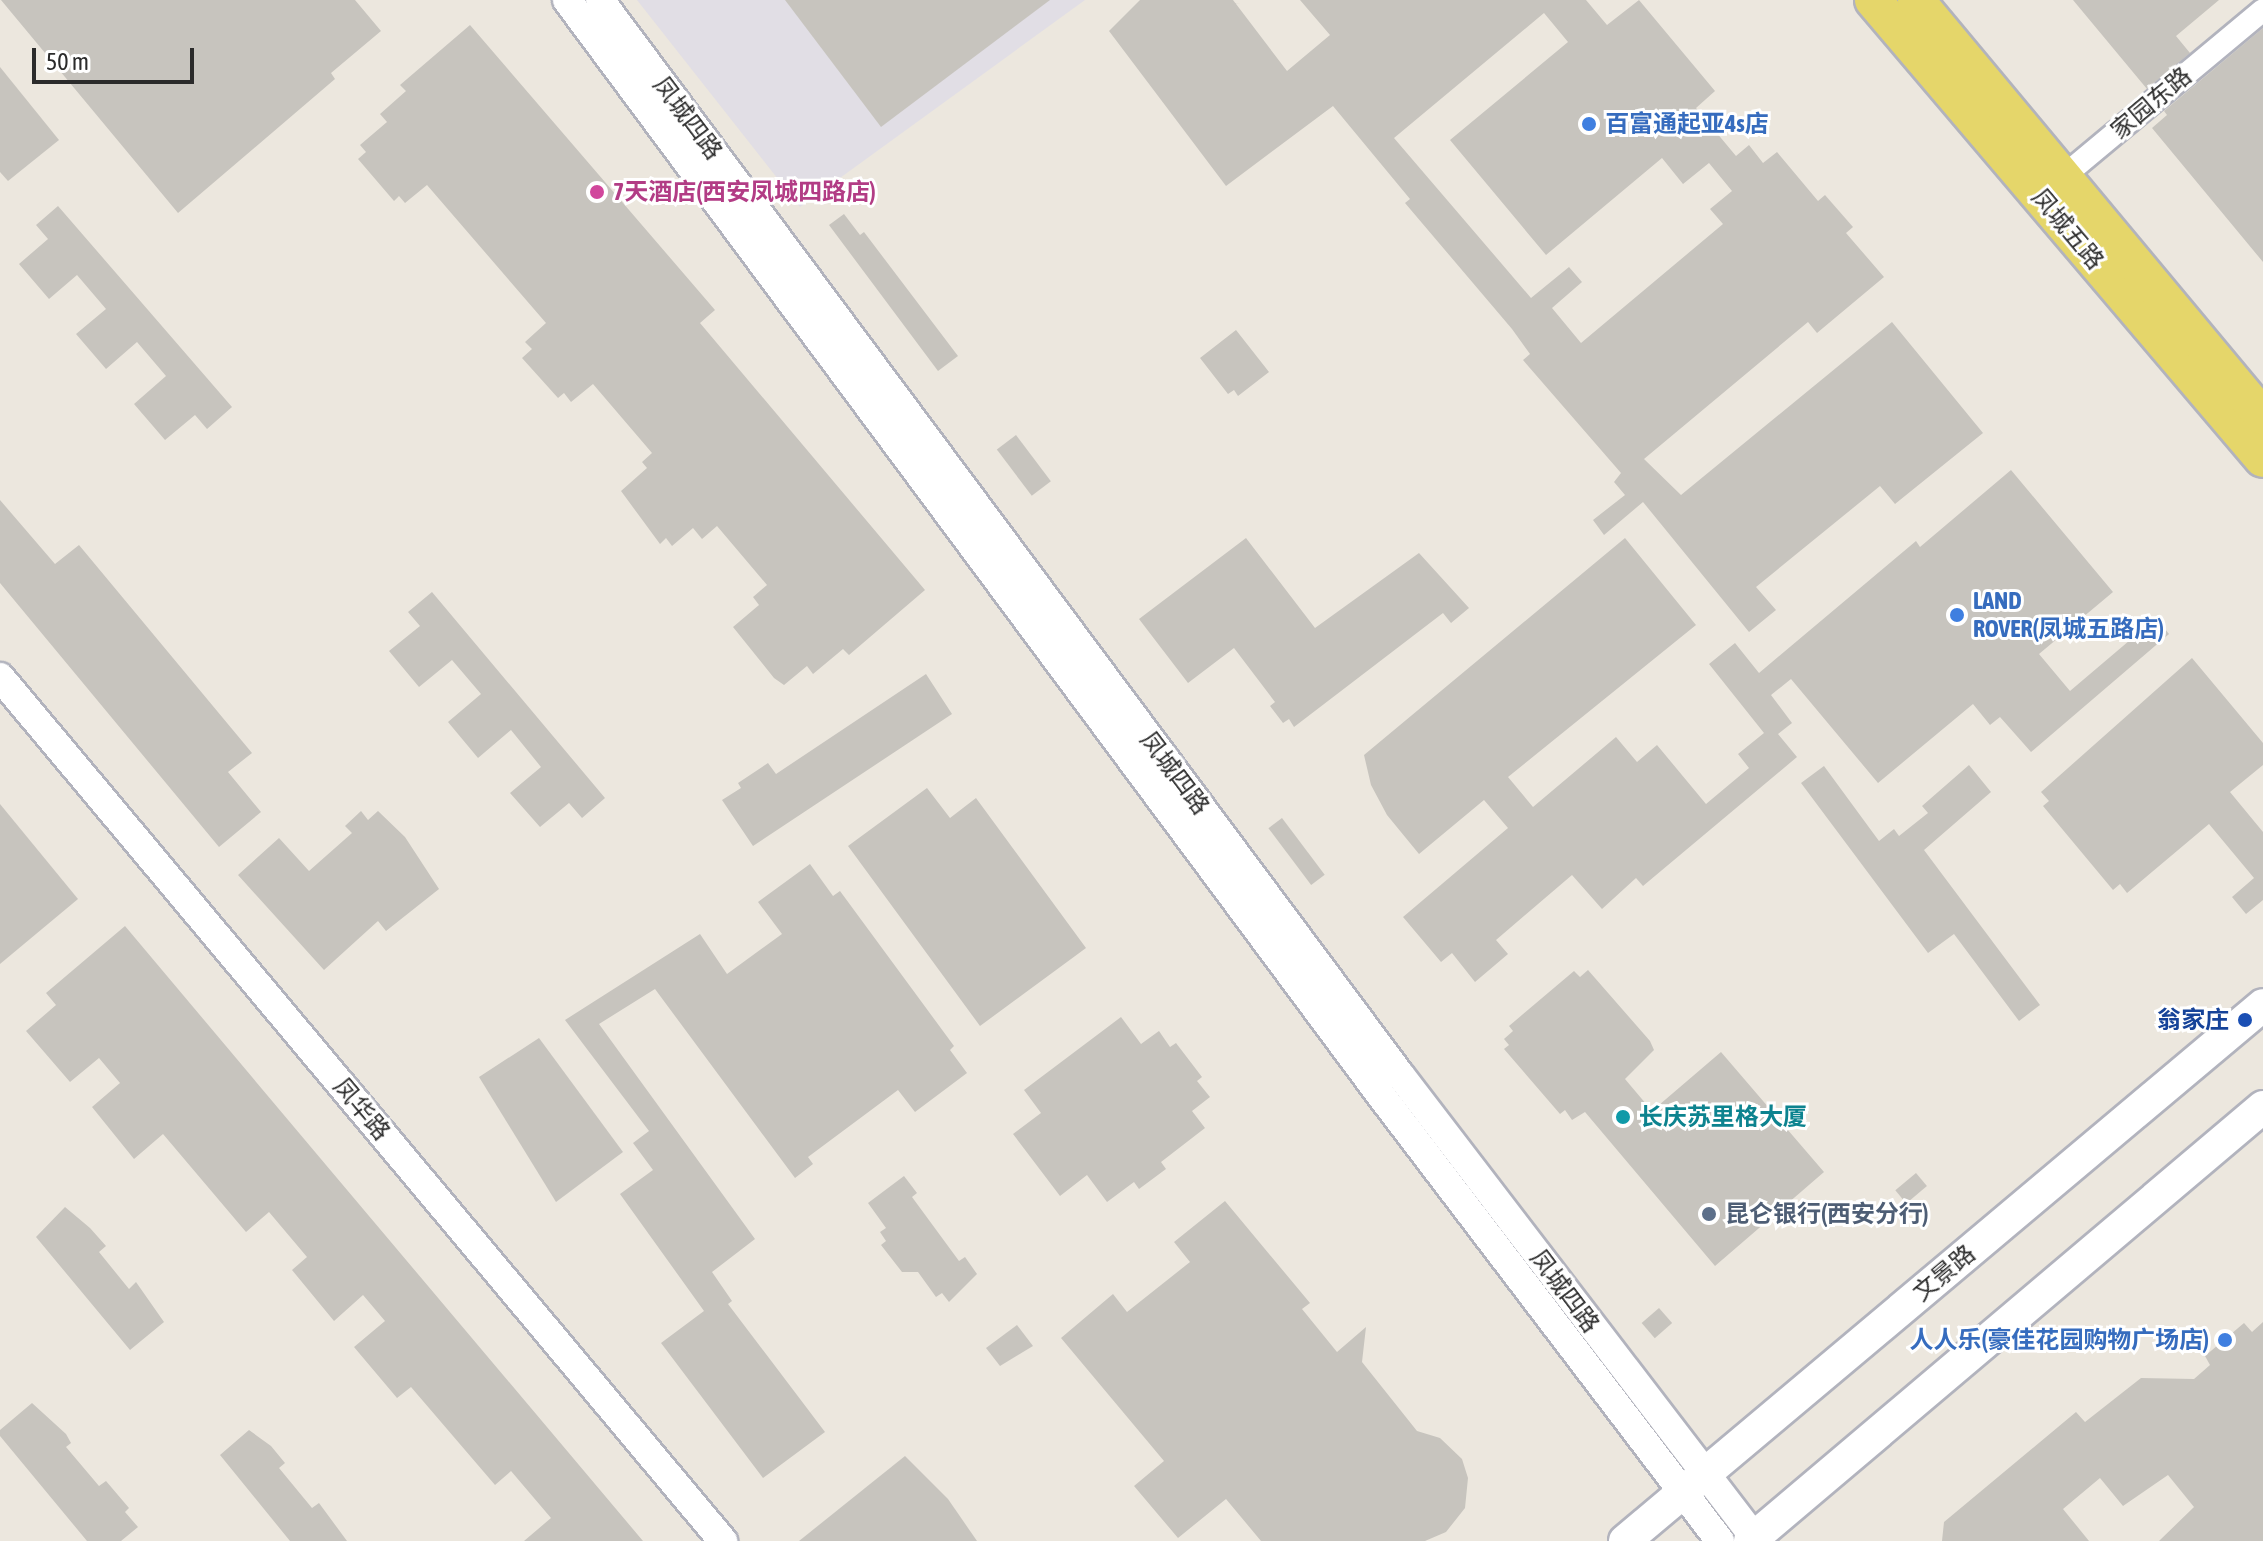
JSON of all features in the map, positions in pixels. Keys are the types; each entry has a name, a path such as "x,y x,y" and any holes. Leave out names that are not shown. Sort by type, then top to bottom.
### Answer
{"main road":[{"name":"凤城五路","path":"1873,0 2051,186 2263,417"},
{"name":"凤城五路","path":"1916,0 2051,186 2263,459"},
{"name":"文景路","path":"1625,1541 2263,1005"},
{"path":"1754,1540 2263,1107"}],"street":[{"name":"凤城四路","path":"567,0 1693,1484 1754,1540"},
{"name":"凤城四路","path":"600,0 1693,1484 1720,1541"},
{"name":"家园东路","path":"2051,186 2263,10"},
{"name":"凤华路","path":"0,677 723,1541"}],"shaded area":[{"path":"637,0 1085,0 800,207"}],"building":[{"path":"1,0 355,0 381,31 331,73 335,79 178,213"},
{"path":"785,0 1050,0 881,127"},
{"path":"1140,0 1233,0 1287,71 1330,35 1300,0 1586,0 1607,25 1639,0 1715,91 1696,108 1736,156 1749,145 1763,163 1777,152 1818,201 1825,195 1853,227 1846,233 1884,277 1817,333 1808,322 1644,459 1681,495 1892,322 1983,433 1895,504 1880,486 1756,587 1776,610 1749,632 1643,502 1604,535 1593,520 1625,495 1614,482 1621,473 1523,360 1530,354 1512,329 1405,203 1410,199 1333,106 1226,186 1109,31","holes":["1544,13 1568,42 1450,140 1546,255 1662,158 1683,184 1709,163 1732,191 1710,209 1723,224 1581,343 1552,308 1582,282 1569,267 1531,298 1394,138"]},
{"path":"2073,0 2219,0 2176,36 2190,53 2147,89"},
{"path":"470,25 715,310 700,323 925,590 849,655 843,649 813,674 807,666 784,685 774,678 733,627 759,605 753,597 767,585 717,526 702,539 693,528 672,546 666,538 660,544 621,491 647,468 642,462 652,453 593,384 571,402 564,393 558,398 522,358 532,349 525,342 546,323 427,185 405,203 399,196 394,201 358,159 366,152 360,145 387,122 380,114 406,91 400,85"},
{"path":"2263,28 2263,262 2152,128 2167,115 2164,111"},
{"path":"0,67 59,140 8,181 0,172"},
{"path":"58,206 232,407 207,429 195,415 165,440 134,404 166,376 137,342 106,369 76,334 106,309 77,275 49,299 19,264 48,239 36,225"},
{"path":"844,214 860,235 864,232 958,356 938,371 829,225"},
{"path":"1236,330 1269,372 1238,396 1234,390 1228,394 1200,358"},
{"path":"1016,435 1051,481 1032,496 997,449"},
{"path":"2011,470 2113,592 2039,654 2070,691 2156,618 2169,634 2031,752 2000,717 1990,725 1973,704 1878,783 1791,679 1771,695 1792,723 1778,734 1797,757 1643,886 1636,878 1602,909 1572,875 1496,940 1508,954 1475,982 1452,953 1441,962 1403,917 1508,828 1484,800 1419,854 1387,815 1371,785 1364,755 1625,538 1696,625 1508,777 1533,807 1616,737 1637,762 1657,745 1706,804 1749,768 1738,754 1764,733 1709,664 1735,643 1759,673 1916,541 1920,547"},
{"path":"0,500 55,564 79,545 252,753 228,772 261,812 219,847 0,583"},
{"path":"1246,538 1315,628 1419,553 1469,608 1451,623 1443,613 1294,727 1289,719 1283,723 1270,706 1275,702 1234,648 1188,683 1139,619"},
{"path":"432,592 605,798 582,818 569,803 540,827 510,793 541,767 511,730 478,758 448,722 481,694 452,660 419,687 389,651 420,626 408,612"},
{"path":"2192,658 2263,743 2263,765 2230,792 2263,832 2263,900 2246,914 2232,897 2254,878 2209,824 2127,893 2120,884 2113,890 2043,806 2049,801 2041,792"},
{"path":"926,674 952,714 753,846 722,800 741,788 738,783 768,763 776,774"},
{"path":"1969,765 1991,792 1924,850 2040,1005 2019,1021 1954,934 1928,953 1801,783 1824,766 1879,841 1894,829 1899,836 1928,813 1922,806"},
{"path":"927,788 950,818 976,798 1086,948 980,1026 848,846"},
{"path":"0,804 78,899 0,964"},
{"path":"361,811 368,820 378,811 405,837 439,889 386,931 378,921 324,970 238,875 279,838 309,871 352,833 345,826"},
{"path":"1282,818 1325,875 1311,885 1268,828"},
{"path":"810,864 833,896 840,891 954,1046 950,1050 967,1073 915,1112 898,1090 808,1157 813,1164 795,1178 655,989 599,1024 755,1239 712,1272 732,1301 728,1304 825,1432 763,1478 661,1343 704,1311 620,1194 653,1170 633,1143 649,1131 565,1020 700,934 727,974 782,934 758,902"},
{"path":"125,926 643,1541 524,1541 551,1518 511,1471 495,1485 411,1387 397,1398 354,1347 385,1321 363,1295 334,1321 292,1270 307,1257 269,1212 246,1232 163,1134 134,1159 92,1107 120,1083 99,1058 70,1082 26,1031 56,1005 46,993"},
{"name":"长庆苏里格大厦","path":"1588,970 1650,1041 1654,1050 1625,1079 1652,1111 1721,1052 1824,1172 1715,1266 1585,1112 1572,1120 1565,1110 1560,1114 1504,1049 1509,1045 1504,1039 1513,1031 1509,1026 1574,971 1580,977"},
{"path":"1121,1017 1141,1044 1159,1031 1170,1047 1176,1043 1202,1077 1197,1081 1210,1097 1192,1111 1205,1128 1161,1162 1166,1169 1139,1189 1134,1182 1107,1202 1087,1175 1060,1196 1013,1134 1041,1113 1024,1090"},
{"path":"539,1038 623,1152 556,1202 479,1077"},
{"path":"1916,1173 1927,1186 1906,1203 1895,1190"},
{"path":"904,1176 917,1193 912,1197 959,1261 965,1257 977,1274 949,1302 942,1293 936,1297 918,1272 902,1272 881,1245 886,1241 880,1232 886,1228 868,1203"},
{"path":"1225,1201 1310,1303 1302,1309 1337,1352 1366,1327 1362,1362 1417,1431 1440,1438 1462,1459 1468,1478 1465,1508 1446,1532 1425,1541 1261,1541 1226,1499 1178,1538 1134,1486 1164,1461 1061,1338 1113,1294 1127,1312 1190,1262 1174,1242"},
{"path":"65,1207 106,1246 99,1252 129,1289 136,1282 164,1322 130,1350 36,1237"},
{"path":"1659,1308 1672,1323 1655,1338 1642,1323"},
{"path":"2263,1322 2263,1541 2159,1541 2194,1507 2168,1475 2123,1506 2100,1478 2063,1509 2089,1541 1942,1541 1944,1522 2076,1412 2085,1422 2141,1378 2194,1379 2210,1365 2205,1356 2244,1323 2252,1332"},
{"path":"1017,1325 1033,1346 1000,1366 986,1348"},
{"path":"32,1403 66,1434 71,1443 66,1447 99,1486 106,1481 129,1508 125,1512 138,1527 121,1541 87,1541 0,1436 0,1430"},
{"path":"249,1430 271,1446 285,1463 279,1468 312,1508 319,1503 347,1541 290,1541 220,1455"},
{"path":"905,1456 948,1499 977,1541 799,1541"}],"place":[{"name":"百富通起亚4s店","path":"1589,124"},
{"name":"7天酒店(西安凤城四路店)","path":"597,192"},
{"name":"LAND ROVER(凤城五路店)","path":"1957,615"},
{"name":"翁家庄","path":"2245,1020"},
{"name":"长庆苏里格大厦","path":"1623,1117"},
{"name":"昆仑银行(西安分行)","path":"1709,1214"},
{"name":"人人乐(豪佳花园购物广场店)","path":"2225,1340"}]}
